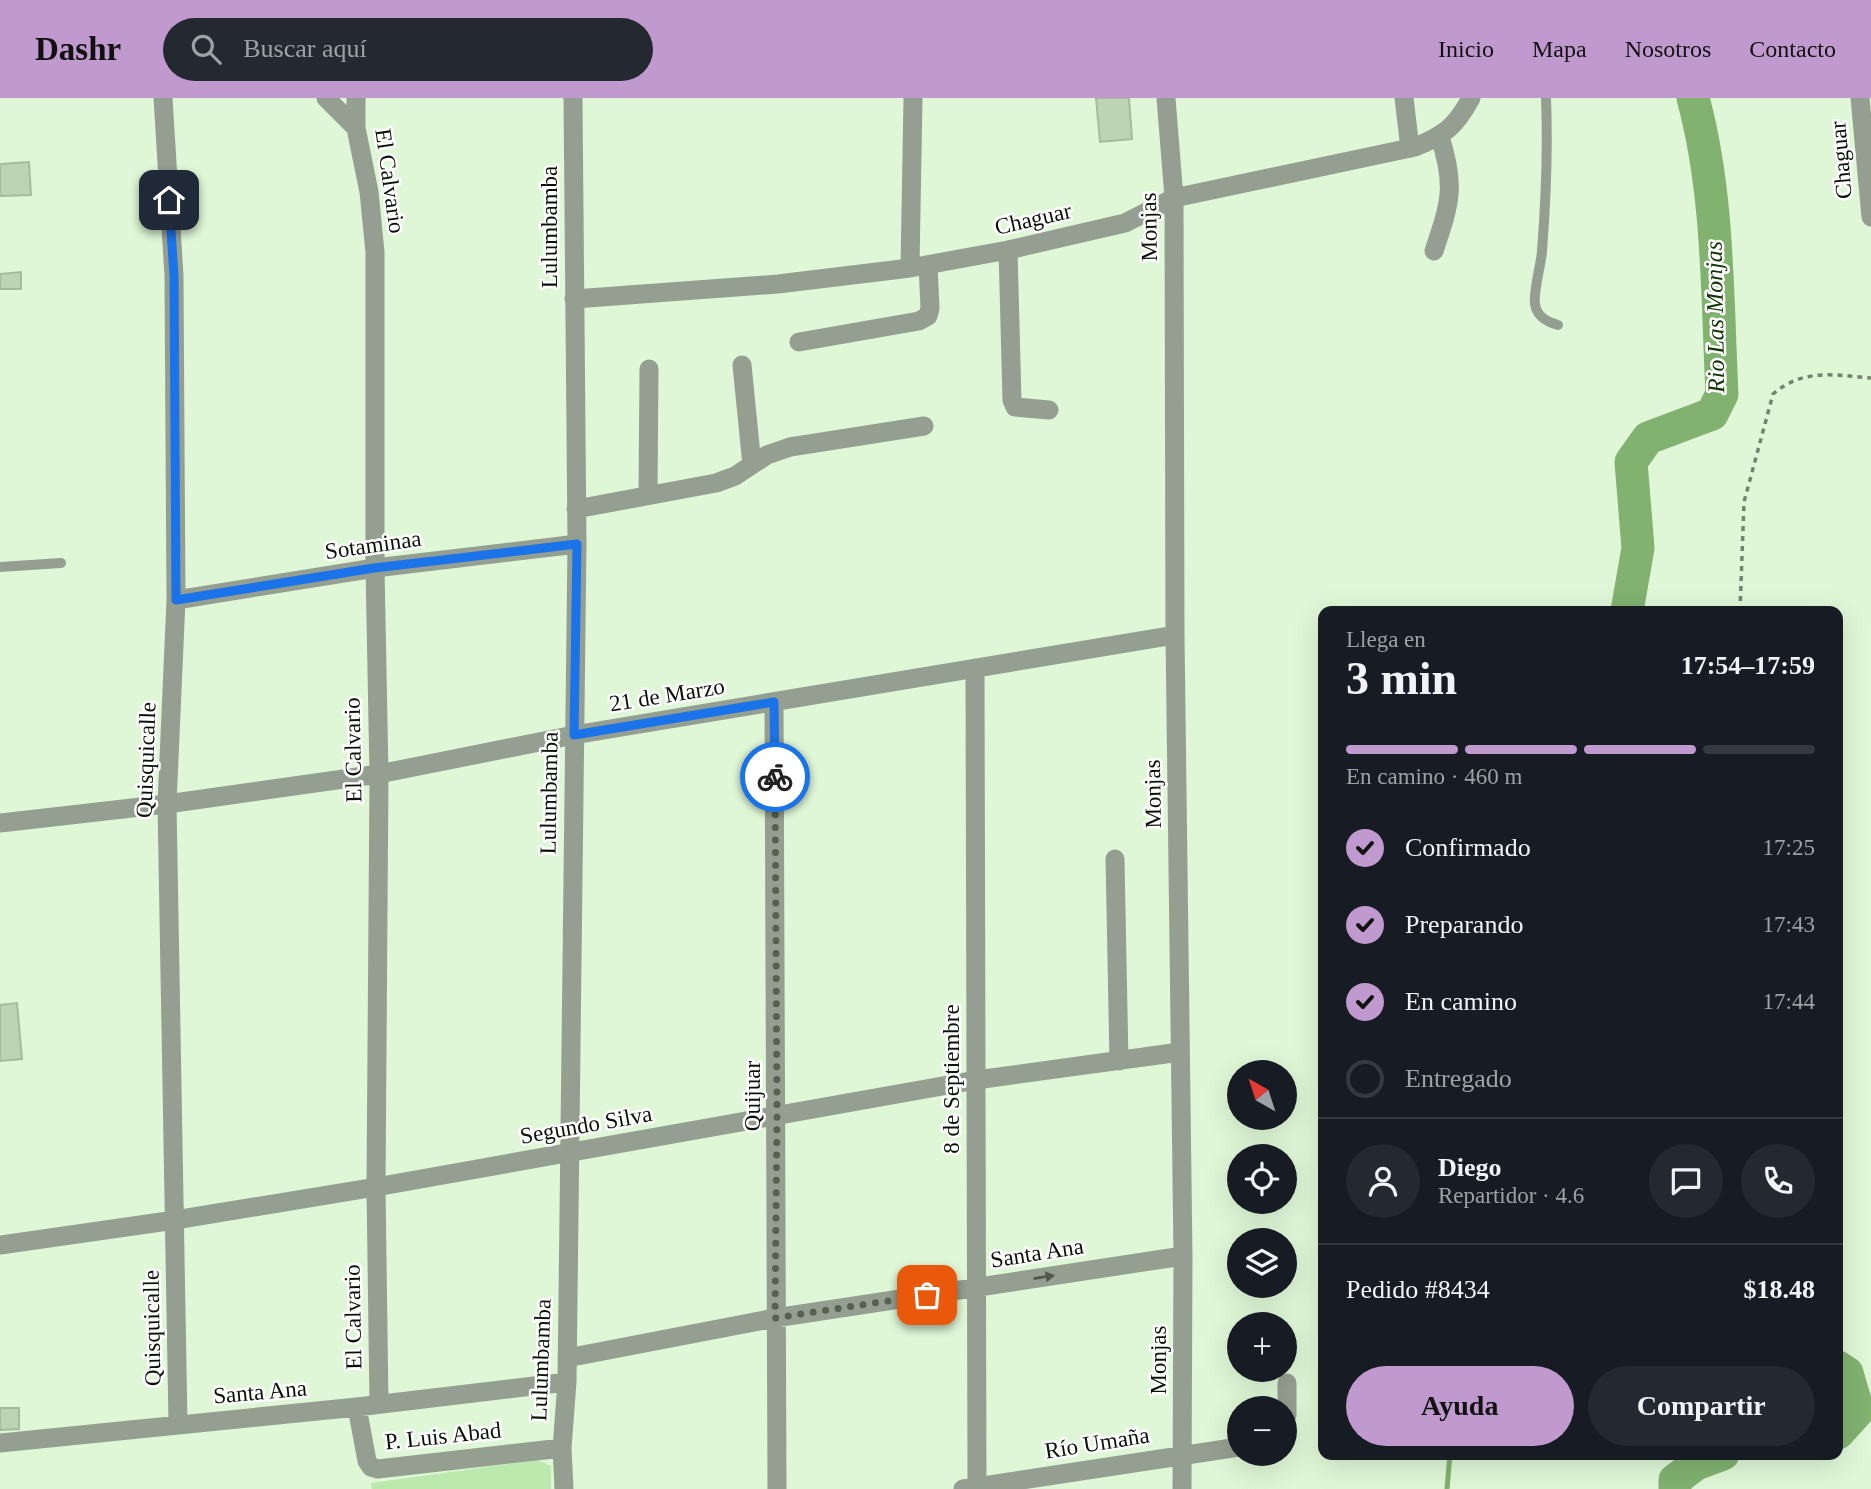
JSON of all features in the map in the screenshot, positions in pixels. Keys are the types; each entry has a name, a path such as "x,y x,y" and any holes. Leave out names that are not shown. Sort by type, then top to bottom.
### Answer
{"street":[{"name":"Quisquicalle","path":"163,98 174,276 176,600 167,804 178,1424"},
{"path":"326,98 356,128"},
{"name":"El Calvario","path":"356,98 356,128 369,192 375,252 374,568 379,774 376,1187 379,1404"},
{"name":"Lulumbamba","path":"564,1489 562,1448 567,1382 577,544 573,98"},
{"path":"799,342 919,321 928,316 930,308 919,266 913,98"},
{"name":"Monjas","path":"1166,98 1174,198 1175,635 1183,1256 1182,1489"},
{"path":"1404,98 1410,148"},
{"name":"Chaguar","path":"574,299 778,284 919,266 1007,250 1125,223 1174,198 1410,148 1440,137 1459,121 1471,98"},
{"name":"Chaguar","path":"1860,98 1871,217"},
{"path":"1434,251 1448,212 1451,189 1440,137"},
{"path":"1007,250 1012,400 1015,407 1021,409 1049,410"},
{"path":"742,365 752,465"},
{"path":"648,495 649,369"},
{"path":"576,509 716,483 735,476 767,455 790,447 923,426"},
{"name":"Sotaminaa","path":"176,600 374,568 577,544"},
{"name":"21 de Marzo","path":"0,823 167,804 379,774 574,735 1175,635"},
{"name":"8 de Septiembre","path":"973,1488 977,1287 975,668"},
{"name":"Quijuar","path":"774,702 777,1489"},
{"path":"1115,859 1119,1061"},
{"name":"Segundo Silva","path":"0,1245 376,1187 976,1080 1181,1052"},
{"name":"Santa Ana","path":"567,1358 775,1318 1183,1256"},
{"name":"Santa Ana","path":"0,1443 357,1408 567,1382"},
{"path":"1287,1383 1287,1396"},
{"name":"P. Luis Abad","path":"357,1408 367,1461 371,1467 378,1469 562,1448"},
{"name":"Río Umaña","path":"973,1488 1227,1449"}],"lane":[{"path":"1546,98 1547,179 1540,271 1534,303 1538,314 1546,321 1558,325"},
{"path":"0,567 61,563"}],"path":[{"path":"1740,606 1744,502 1773,394 1796,379 1816,374 1871,378"}],"green space":[{"path":"538,1460 551,1466 551,1489 372,1489 371,1483"}],"building":[{"path":"1096,98 1129,98 1132,139 1100,142"},
{"path":"29,162 31,195 0,196 0,164"},
{"path":"21,272 21,289 0,289 0,274"},
{"path":"17,1003 22,1059 0,1061 0,1005"},
{"path":"0,1408 19,1408 19,1429 0,1430"}],"waterway":[{"name":"Rio Las Monjas","path":"1628,606 1638,548 1631,462 1648,438 1712,414 1722,394 1712,208 1702,134 1693,98"},
{"name":"Rio Las Monjas","path":"1843,1370 1847,1373 1858,1411 1843,1428"},
{"path":"1447,1489 1449,1460"},
{"name":"Rio Las Monjas","path":"1675,1489 1675,1480 1696,1464 1707,1460"}],"way so far":[{"path":"775,777 775,1318 927,1295"}],"route":[{"path":"169,200 174,276 176,600 374,568 577,544 574,735 774,702 775,777"}]}
